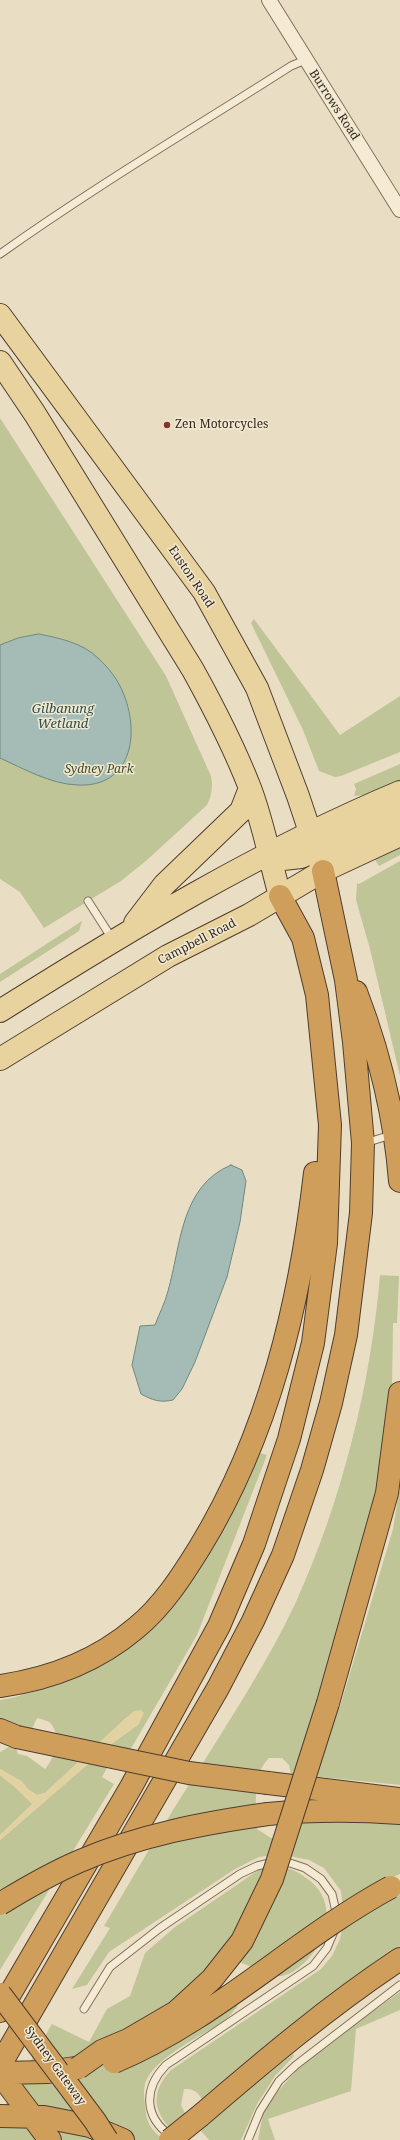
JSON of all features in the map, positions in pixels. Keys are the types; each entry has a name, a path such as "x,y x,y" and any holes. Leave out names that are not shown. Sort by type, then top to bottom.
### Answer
{"highway":[{"path":"0,2065 218,1688 253,1621 283,1554 312,1470 331,1403 346,1335 361,1213 363,1143 354,1042 339,946 323,872"},
{"path":"0,1686 23,1683 72,1668 104,1652 137,1628 157,1607 186,1571 209,1532 236,1480 260,1422 282,1354 300,1277 311,1211 319,1134 307,1000 280,896"},
{"path":"0,2011 132,1787 218,1626 254,1544 291,1432 313,1343 326,1243 330,1125 317,995 303,938 280,896"},
{"path":"339,946 371,1030 397,1134 400,1181"},
{"path":"78,2068 102,2051 128,2040 176,2012 212,1979 242,1941 272,1879 328,1703 387,1493 400,1393"},
{"path":"8,1733 189,1773 400,1799"},
{"path":"0,1904 31,1885 81,1861 147,1838 210,1822 268,1814 306,1811 360,1810 400,1813"},
{"path":"0,2073 48,2072 106,2066 144,2049 176,2031 354,1907 396,1885"},
{"path":"170,2140 283,2045 355,1989 400,1959"},
{"name":"Sydney Gateway","path":"0,1994 107,2140"},
{"path":"0,2073 50,2140"},
{"path":"0,2116 44,2116 90,2126 123,2140"}],"main road":[{"name":"Euston Road","path":"0,316 204,592 257,688 323,872"},
{"path":"0,362 35,414 193,670 215,710 250,788 263,828 280,896"},
{"path":"121,935 164,885 241,811 250,788"},
{"path":"313,841 400,792"},
{"path":"0,1011 121,935 268,852 313,841 400,814"},
{"name":"Campbell Road","path":"0,1059 168,956 249,915 323,872 400,835"}],"street":[{"name":"Burrows Road","path":"269,0 305,60 400,210"}],"lane":[{"path":"0,254 36,228 113,179 291,66 305,60"},
{"path":"88,901 121,935"},
{"path":"363,1143 397,1134"},
{"path":"84,2009 110,1967 160,1928 240,1874 257,1866 274,1862 290,1863 305,1868 321,1878 332,1894 338,1915 334,1932 327,1948 313,1966 166,2065 153,2081 150,2100 155,2122 160,2128 176,2140"},
{"path":"248,2140 260,2112 280,2081 296,2065 400,1985"}],"green space":[{"name":"Sydney Park","path":"0,418 166,676 212,780 211,794 207,805 147,860 121,881 44,928 20,892 0,879"},
{"path":"254,619 340,735 400,696 400,752 341,776 335,777 319,771 303,730 251,623"},
{"path":"400,764 400,781 366,795 354,796 356,789 354,784"},
{"path":"400,846 400,855 379,866 374,858"},
{"path":"400,861 400,1076 370,949 356,900 357,883 359,884"},
{"path":"82,921 79,931 0,982 0,974"},
{"path":"380,1275 399,1276 397,1323 393,1323 392,1389 372,1522 316,1703 339,1710 393,1529 400,1486 400,1785 291,1774 289,1765 282,1758 269,1758 260,1773 257,1782 256,1811 257,1829 271,1838 287,1837 294,1827 306,1821 400,1822 400,1874 384,1881 393,1897 400,1894 400,1946 356,1978 204,2102 196,2092 191,2089 184,2089 181,2105 188,2119 181,2139 165,2123 157,2106 158,2089 163,2080 171,2070 321,1969 332,1956 340,1939 344,1918 341,1891 324,1868 309,1860 280,1854 259,1857 235,1869 109,1952 87,1985 72,1989 110,1928 104,1926 274,1646 295,1604 326,1526 340,1485 351,1443 369,1358 376,1316"},
{"path":"260,1453 267,1455 197,1635 129,1752 118,1748 102,1777 114,1784 0,1970 0,1840 110,1745 139,1724 127,1717 45,1793 37,1795 29,1790 21,1781 0,1769 0,1752 9,1747 16,1748 18,1754 27,1756 45,1769 52,1759 56,1746 56,1733 49,1722 37,1718 32,1729 0,1721 0,1700 46,1688 96,1667 227,1520"},
{"path":"0,1775 33,1804 0,1835"},
{"path":"260,1869 290,1869 307,1878 318,1889 324,1899 326,1910 324,1934 312,1955 303,1964 291,1973 282,1976 278,1976 231,1959 205,1971 238,2006 223,2022 192,2040 159,2064 151,2072 146,2081 144,2096 148,2121 156,2133 165,2140 0,2140 0,2114 52,2024 89,2042 107,2009 130,1996 145,1953 175,1927"},
{"path":"400,1992 400,2010 356,2029 351,2091 268,2119 275,2140 258,2140 263,2113 279,2090 298,2069 326,2045"},
{"path":"293,2054 294,2056 275,2076 257,2104 241,2140 209,2140 199,2129"}],"sand":[{"path":"141,1710 144,1713 139,1724 110,1745 0,1840 0,1835 32,1804 0,1775 0,1769 21,1781 29,1790 37,1795 45,1793 127,1717 134,1711"}],"water":[{"name":"Gilbanung Wetland","path":"39,634 70,642 85,648 92,653 110,670 124,695 129,710 131,726 127,756 120,768 109,778 95,784 77,785 57,782 0,758 0,645 18,638"},
{"path":"231,1165 242,1170 246,1181 240,1222 227,1277 195,1362 182,1389 173,1400 160,1401 153,1399 141,1394 132,1365 140,1326 155,1325 164,1304 180,1237 192,1202 201,1187 214,1175"}],"place":[{"name":"Zen Motorcycles","path":"167,425"}]}
